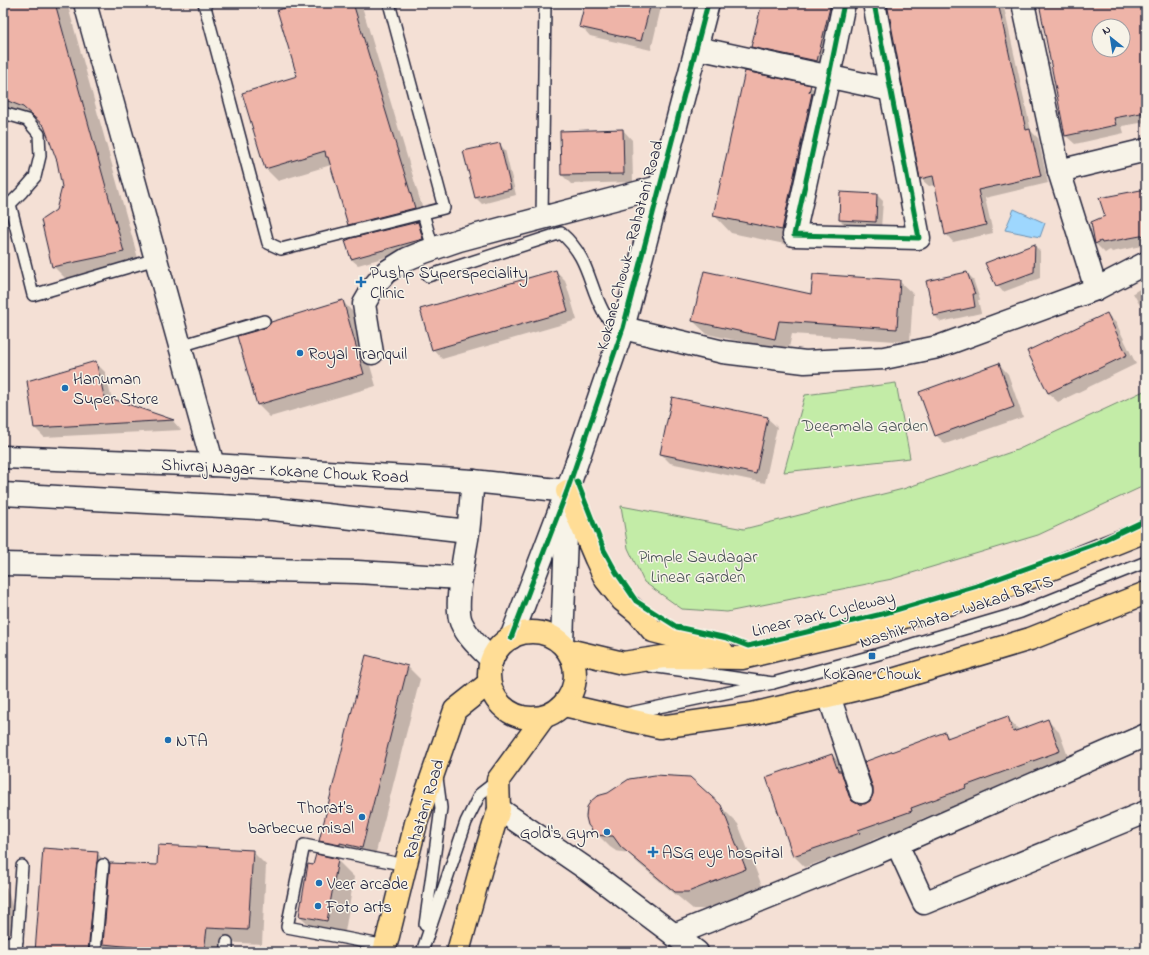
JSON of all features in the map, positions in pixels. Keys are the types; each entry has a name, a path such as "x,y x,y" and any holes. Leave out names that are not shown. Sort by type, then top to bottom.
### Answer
{"main road":[{"path":"567,491 606,580 622,600 638,614 653,631 692,641 742,658"},
{"path":"565,646 572,657 576,674 573,690 564,704 552,714 544,717 528,719 512,714 495,698 489,683 489,671 492,660 497,650 510,638 524,633 537,632 546,634 565,646 623,663 663,656 742,658 864,629 1011,584 1146,531"},
{"path":"564,704 660,727 752,714 879,684 1030,639 1146,593"},
{"name":"Rahatani Road","path":"385,949 416,823 456,710 489,683"},
{"path":"458,952 481,868 500,809 498,780 544,717"}],"street":[{"path":"85,3 213,465"},
{"name":"Kokane Chowk - Rahatani Road","path":"567,491 622,330 708,3"},
{"path":"844,3 794,236 919,238 874,3"},
{"path":"1023,3 1059,172 1096,288"},
{"path":"697,48 891,90"},
{"path":"1059,172 1146,150"},
{"path":"372,353 364,304 375,285 386,272 407,260 459,240 659,187"},
{"path":"622,330 723,352 805,362 884,358 938,347 1096,288 1146,264"},
{"name":"Shivraj Nagar - Kokane Chowk Road","path":"3,457 213,465 473,481 567,491"},
{"path":"473,481 461,578 459,602 460,620 469,637 492,660"},
{"path":"510,638 567,491"},
{"path":"565,646 567,491"},
{"path":"3,494 273,509 468,531"},
{"path":"3,564 357,572 461,578"},
{"path":"829,696 861,792"},
{"path":"674,935 897,844 1146,735"},
{"path":"500,809 588,870 697,952"},
{"path":"897,844 924,903 1146,812"}],"lane":[{"path":"204,3 268,243 281,249 444,208 389,3"},
{"path":"542,218 544,3"},
{"path":"3,113 28,120 39,134 40,156 34,176 22,192 10,204 33,296 156,259"},
{"path":"423,213 433,249"},
{"path":"428,276 562,234 570,241 584,263 604,312 622,330"},
{"path":"180,346 264,322"},
{"name":"Nashik Phata - Wakad BRTS","path":"613,716 773,682 872,656 1021,612 1146,562"},
{"name":"Nashik Phata - Wakad BRTS","path":"623,663 773,682"},
{"path":"422,950 440,808 436,769"},
{"path":"422,950 466,822 480,794 498,780"},
{"path":"385,949 287,927 304,845 406,866"},
{"path":"95,952 103,865"},
{"path":"16,952 22,866"},
{"path":"3,944 17,940"}],"green space":[{"name":"Deepmala Garden","path":"896,383 910,458 784,472 805,395"},
{"name":"Pimple Saudagar Linear Garden","path":"1146,390 1146,485 1038,535 892,579 727,612 682,609 644,582 628,548 621,506 744,529 903,489 1017,450"}],"water":[{"path":"1014,209 1045,223 1040,237 1005,230"}],"building":[{"path":"3,3 55,3 124,252 52,267 41,220 56,210 62,187 57,161 44,126 23,107 3,99"},
{"path":"283,3 353,3 415,208 348,225 325,151 265,169 242,93 297,76 277,10 285,8"},
{"path":"585,3 651,3 641,41 579,27"},
{"path":"762,3 831,3 817,61 751,47"},
{"path":"887,3 998,3 1026,130 1030,129 1041,176 978,190 986,225 945,235 933,176 920,179"},
{"path":"1039,3 1146,3 1146,112 1114,118 1116,125 1065,136"},
{"path":"745,71 811,85 809,92 812,93 782,230 713,216"},
{"path":"623,129 624,174 561,175 560,131"},
{"path":"500,143 511,189 475,198 463,151"},
{"path":"1146,189 1146,235 1102,243 1101,241 1095,244 1091,222 1105,216 1099,198"},
{"path":"840,192 877,194 876,222 839,220"},
{"path":"418,222 423,239 351,259 345,241"},
{"path":"1035,244 1034,272 996,286 985,263"},
{"path":"556,270 568,311 432,350 420,309"},
{"path":"704,271 811,294 813,274 900,280 897,329 779,321 775,339 692,321"},
{"path":"967,272 975,294 973,294 975,307 934,316 926,281"},
{"name":"Royal Tranquil","path":"343,300 364,374 257,405 237,336 266,328 271,322"},
{"path":"1107,313 1127,355 1048,393 1027,351"},
{"name":"Hanuman Super Store","path":"96,361 104,396 174,420 34,428 27,381"},
{"path":"999,363 1014,407 935,436 919,392"},
{"path":"672,397 768,417 756,474 660,454"},
{"path":"366,655 408,666 362,848 340,843 340,845 319,841"},
{"path":"1008,716 1013,732 1048,719 1060,751 965,786 966,788 911,808 912,811 858,830 860,833 793,856 766,777 832,754 838,771 841,771 852,801 858,804 865,804 870,801 873,794 873,788 864,762 945,732 947,738"},
{"path":"655,775 690,777 721,805 746,869 688,892 675,892 621,847 613,836 598,835 592,830 588,825 586,817 587,807 591,801 597,796 608,793 629,779"},
{"path":"158,845 253,850 248,930 207,928 204,952 133,952 133,947 103,944 110,863 157,865"},
{"path":"43,848 98,852 88,952 35,952"},
{"name":"Veer arcade","path":"316,854 338,859 327,921 299,916 308,864 313,865"}],"cycle path":[{"path":"511,638 567,491 623,328 708,3"},
{"path":"844,3 794,235 919,238 874,3"},
{"name":"Linear Park Cycleway","path":"577,481 604,550 616,572 636,601 677,627 727,638 748,646 882,614 977,586 1097,543 1146,520"}],"place":[{"name":"Pushp Superspeciality Clinic","path":"361,282"},
{"name":"Royal Tranquil","path":"300,353"},
{"name":"Hanuman Super Store","path":"65,388"},
{"name":"Kokane Chowk","path":"872,656"},
{"name":"NTA","path":"168,740"},
{"name":"Thorat’s barbecue misal","path":"362,817"},
{"name":"Gold's Gym","path":"607,832"},
{"name":"ASG eye hospital","path":"653,852"},
{"name":"Veer arcade","path":"319,883"},
{"name":"Foto arts","path":"318,906"}]}
